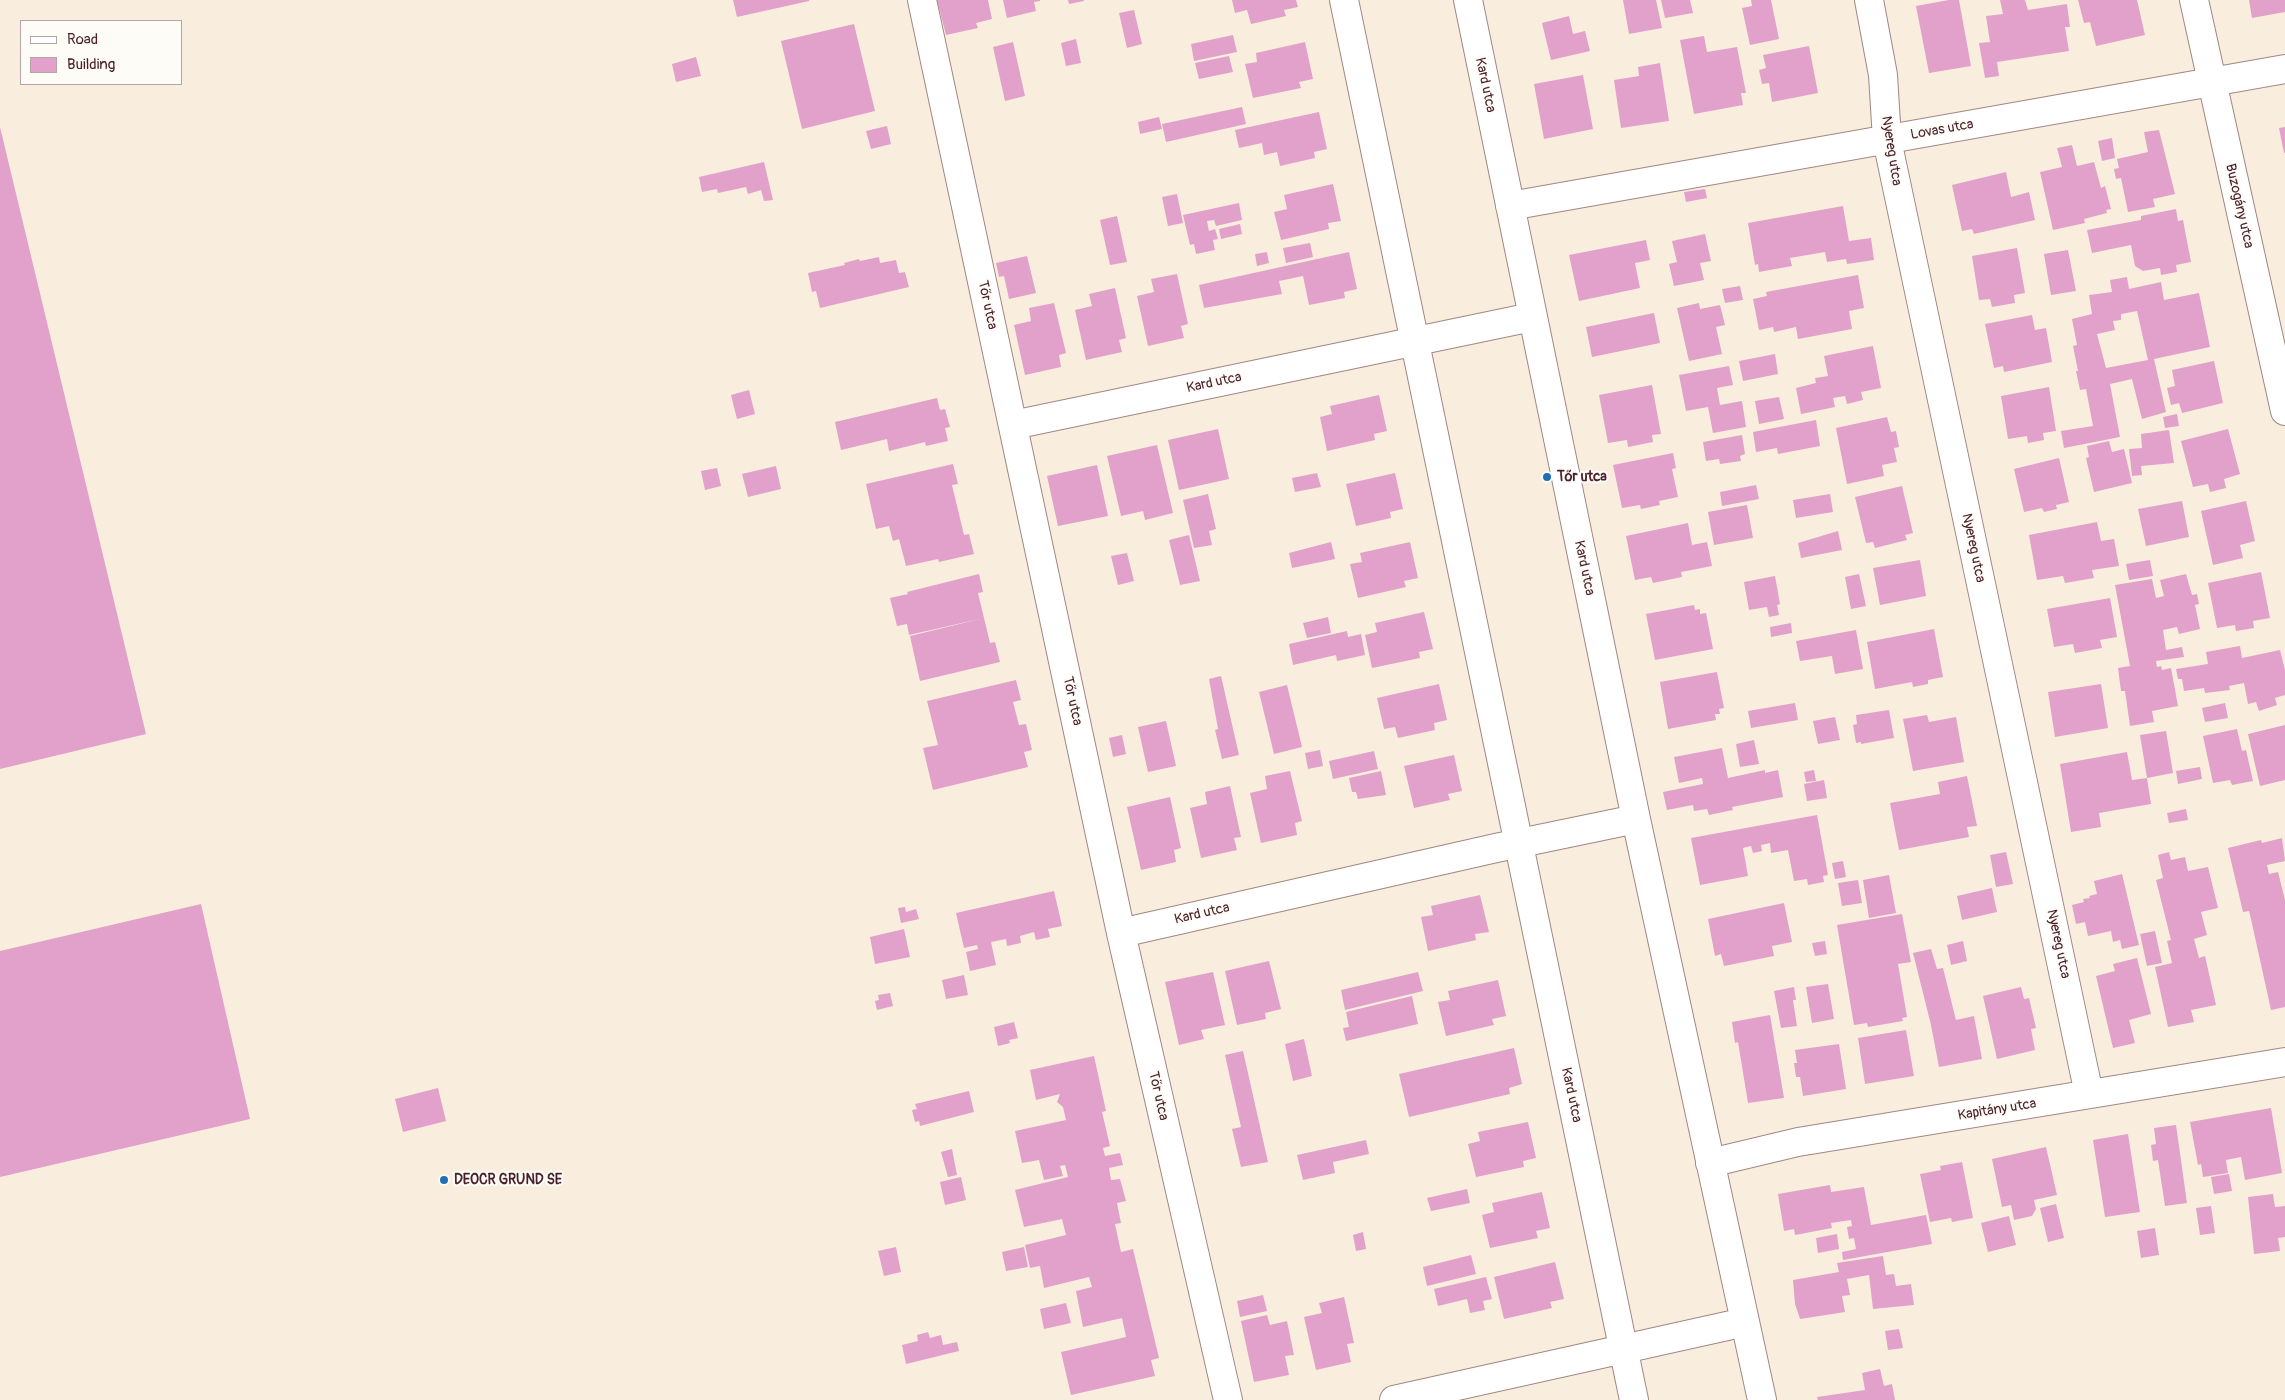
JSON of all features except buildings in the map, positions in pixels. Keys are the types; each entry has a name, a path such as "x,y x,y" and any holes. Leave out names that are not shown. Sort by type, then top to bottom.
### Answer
{"street":[{"name":"Tőr utca","path":"922,0 1221,1399"},
{"name":"Kard utca","path":"1344,0 1634,1400"},
{"name":"Kard utca","path":"1468,0 1636,819 1762,1400"},
{"name":"Nyereg utca","path":"1869,0 1883,75 1886,140 2089,1094"},
{"name":"Buzogány utca","path":"2194,0 2285,411"},
{"name":"Lovas utca","path":"1510,206 2285,69"},
{"name":"Kard utca","path":"1013,425 1532,317"},
{"name":"Kard utca","path":"1121,933 1518,843 1636,819"},
{"name":"Kapitány utca","path":"1710,1163 1798,1142 2285,1062"},
{"path":"1394,1400 1745,1322"}],"place":[{"name":"Tőr utca","path":"1547,477"},
{"name":"DEOCR GRUND SE","path":"444,1180"}]}
